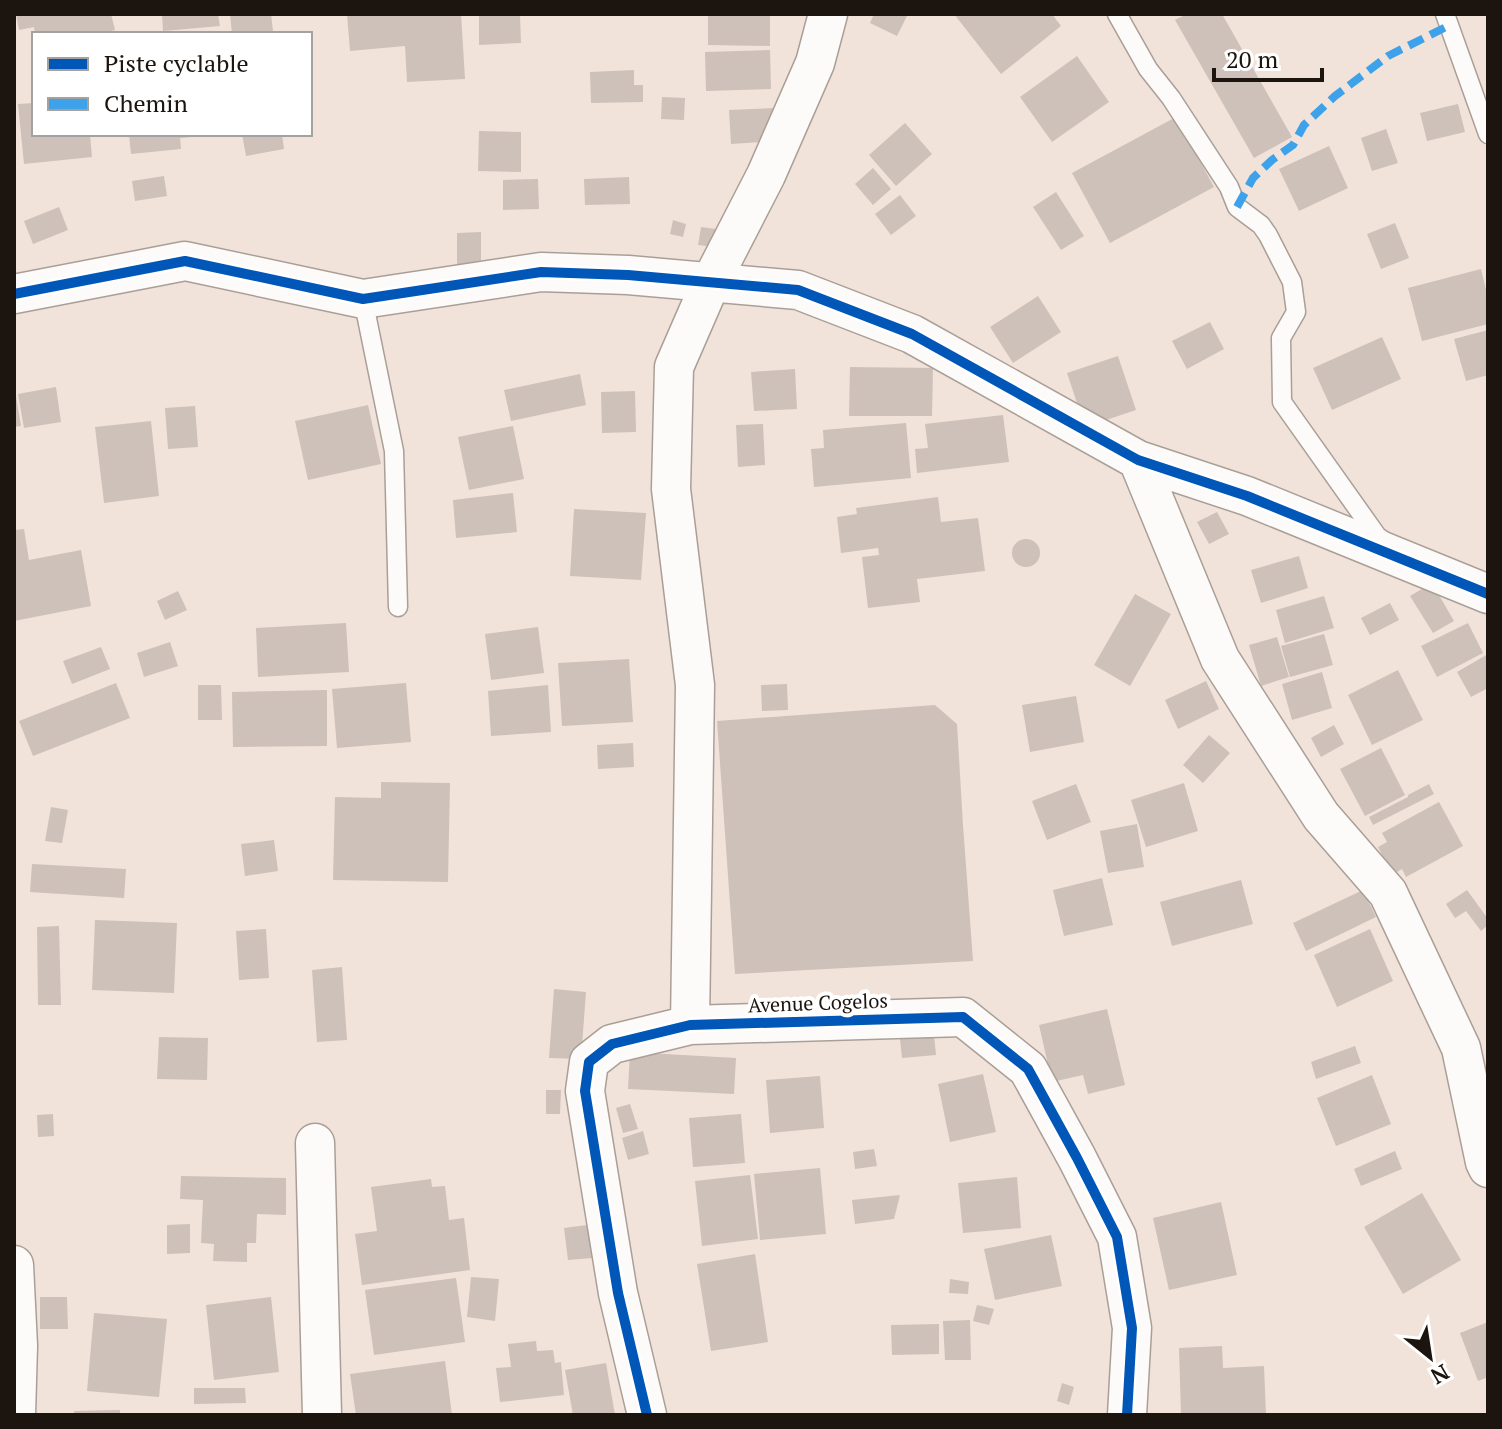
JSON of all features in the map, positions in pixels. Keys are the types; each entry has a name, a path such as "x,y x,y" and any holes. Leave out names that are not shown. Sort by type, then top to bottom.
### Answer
{"street":[{"path":"690,1025 695,685 671,489 674,367 711,282 766,175 815,63 828,14"},
{"path":"14,294 185,261 363,299 541,272 628,275 798,290 912,334 1138,460 1247,496 1488,594"},
{"path":"1138,460 1220,659 1321,816 1388,893 1461,1048 1488,1168"},
{"name":"Avenue Cogelos","path":"647,1415 618,1293 585,1091 589,1062 612,1044 690,1025 963,1017 1028,1069 1117,1237 1132,1328 1127,1415"},
{"path":"315,1143 322,1415"},
{"path":"14,1265 18,1346 16,1415"}],"lane":[{"path":"1117,14 1148,69 1171,98 1229,187 1237,207 1261,225 1268,235 1292,282 1296,312 1281,338 1282,402 1377,536 1449,578"},
{"path":"1445,14 1488,134"},
{"path":"363,299 394,451 398,607"}],"building":[{"path":"16,14 111,14 115,30 35,32 34,27 19,30"},
{"path":"162,14 218,14 220,26 163,31"},
{"path":"230,14 271,14 273,31 232,32"},
{"path":"347,14 461,14 465,79 407,82 405,46 350,51"},
{"path":"479,14 520,14 521,43 479,45"},
{"path":"708,14 770,14 770,46 708,45"},
{"path":"874,14 907,16 897,36 870,23"},
{"path":"954,14 1052,14 1061,26 1001,74"},
{"path":"1187,14 1222,14 1292,137 1254,158 1175,20"},
{"path":"770,50 771,89 706,91 705,52"},
{"path":"1077,56 1109,102 1052,142 1020,97"},
{"path":"634,70 634,85 643,85 643,102 591,103 590,72"},
{"path":"662,97 685,98 684,120 661,119"},
{"path":"32,103 32,136 90,136 92,157 24,164 18,104"},
{"path":"1458,104 1465,132 1427,141 1420,113"},
{"path":"775,108 776,141 731,144 729,110"},
{"path":"1176,117 1214,187 1110,243 1072,173"},
{"path":"905,123 932,154 896,186 869,155"},
{"path":"1386,129 1398,163 1372,171 1361,138"},
{"path":"479,131 521,132 521,172 478,171"},
{"path":"129,136 204,136 180,138 181,149 131,154"},
{"path":"242,136 282,136 284,149 246,156"},
{"path":"1329,146 1348,188 1299,211 1279,169"},
{"path":"873,168 891,189 873,205 855,184"},
{"path":"164,176 167,196 135,201 132,181"},
{"path":"629,177 630,204 585,205 584,179"},
{"path":"538,179 539,209 503,210 503,180"},
{"path":"1056,192 1084,236 1061,250 1033,207"},
{"path":"900,195 916,216 891,235 875,214"},
{"path":"59,207 68,230 33,244 24,221"},
{"path":"673,220 686,224 683,237 670,234"},
{"path":"1395,223 1409,258 1381,269 1367,234"},
{"path":"701,227 716,229 714,247 698,245"},
{"path":"481,232 481,270 457,271 457,233"},
{"path":"1481,269 1488,298 1488,324 1422,341 1408,288"},
{"path":"1038,296 1061,332 1013,363 990,327"},
{"path":"1210,322 1224,349 1187,369 1172,341"},
{"path":"1488,330 1488,375 1466,381 1454,339"},
{"path":"1382,337 1401,379 1332,410 1313,368"},
{"path":"1118,356 1136,410 1085,427 1067,373"},
{"path":"850,367 933,368 932,416 849,416"},
{"path":"795,369 797,409 754,411 751,372"},
{"path":"580,374 586,405 511,421 504,390"},
{"path":"56,387 61,422 24,428 18,394"},
{"path":"635,391 636,432 602,433 601,392"},
{"path":"14,396 21,426 14,427"},
{"path":"368,405 381,464 308,480 295,421"},
{"path":"195,406 198,447 168,449 165,408"},
{"path":"1003,415 1009,462 917,473 915,449 928,448 925,424"},
{"path":"151,421 159,496 104,503 95,427"},
{"path":"906,423 911,478 814,487 811,449 824,448 823,430"},
{"path":"763,424 765,465 738,467 736,425"},
{"path":"513,426 524,479 469,490 458,437"},
{"path":"513,493 517,532 456,538 453,500"},
{"path":"938,497 941,522 978,518 985,571 917,579 920,602 868,608 862,557 879,555 878,548 841,553 837,517 857,514 856,508"},
{"path":"574,509 646,513 641,580 570,576"},
{"path":"1217,512 1229,534 1209,544 1197,522"},
{"path":"24,529 29,560 81,550 91,606 14,621 14,530"},
{"path":"1026,539 1036,543 1040,553 1036,563 1026,567 1016,563 1012,553 1016,543"},
{"path":"1299,556 1308,588 1261,603 1251,570"},
{"path":"1432,583 1454,621 1433,633 1410,596"},
{"path":"178,591 187,610 165,620 157,601"},
{"path":"1135,594 1171,614 1130,686 1094,665"},
{"path":"1324,596 1334,628 1285,643 1276,610"},
{"path":"1390,603 1399,620 1370,635 1361,618"},
{"path":"346,623 349,672 258,677 256,628"},
{"path":"1468,623 1483,653 1437,677 1421,646"},
{"path":"538,627 544,673 491,680 485,634"},
{"path":"1324,634 1333,665 1290,677 1281,646"},
{"path":"1277,637 1289,677 1261,686 1249,645"},
{"path":"170,642 178,666 144,677 137,653"},
{"path":"101,647 110,669 72,684 63,661"},
{"path":"1488,654 1488,688 1471,697 1457,672"},
{"path":"629,659 633,722 562,726 558,663"},
{"path":"1398,670 1423,720 1372,745 1348,695"},
{"path":"1322,672 1332,708 1292,720 1282,684"},
{"path":"1206,681 1219,709 1178,729 1165,700"},
{"path":"116,683 130,718 33,756 19,721"},
{"path":"406,683 411,742 337,748 332,689"},
{"path":"787,684 788,710 762,711 761,685"},
{"path":"198,685 221,685 222,720 198,720"},
{"path":"548,685 551,732 491,736 488,691"},
{"path":"327,690 327,746 233,747 232,692"},
{"path":"1076,696 1084,742 1030,752 1022,705"},
{"path":"935,705 957,724 973,961 735,974 717,721"},
{"path":"1334,725 1344,744 1321,757 1311,738"},
{"path":"1209,735 1230,753 1203,783 1183,765"},
{"path":"633,743 634,767 598,769 597,745"},
{"path":"1381,748 1405,795 1365,816 1340,769"},
{"path":"381,782 450,783 448,882 333,880 335,797 381,798"},
{"path":"1184,783 1198,831 1146,847 1131,800"},
{"path":"1076,784 1091,822 1047,840 1032,801"},
{"path":"1429,784 1434,794 1373,825 1369,817"},
{"path":"1439,802 1463,846 1406,877 1402,869 1392,875 1378,847 1387,842 1382,833"},
{"path":"51,807 68,810 62,843 45,841"},
{"path":"1137,824 1144,867 1108,873 1100,831"},
{"path":"274,840 278,871 245,876 241,844"},
{"path":"32,864 126,869 124,898 30,892"},
{"path":"1102,878 1113,925 1064,936 1053,890"},
{"path":"1241,880 1253,924 1172,946 1160,902"},
{"path":"1363,890 1376,917 1306,951 1293,923"},
{"path":"1467,890 1488,919 1488,925 1481,931 1466,911 1455,918 1446,904"},
{"path":"95,920 177,923 174,993 92,990"},
{"path":"59,926 61,1005 38,1005 37,927"},
{"path":"266,929 269,978 239,980 236,931"},
{"path":"1370,929 1393,981 1337,1007 1314,955"},
{"path":"342,967 347,1040 317,1042 312,970"},
{"path":"554,989 586,992 581,1059 549,1058"},
{"path":"1107,1009 1125,1085 1088,1094 1083,1075 1052,1082 1039,1025"},
{"path":"933,1025 936,1055 902,1058 899,1029"},
{"path":"159,1037 208,1038 207,1080 157,1079"},
{"path":"1355,1046 1361,1063 1316,1079 1311,1062"},
{"path":"630,1052 736,1058 734,1094 628,1089"},
{"path":"983,1074 996,1132 950,1142 938,1084"},
{"path":"1372,1075 1391,1124 1336,1146 1317,1098"},
{"path":"820,1076 824,1128 770,1133 766,1080"},
{"path":"546,1090 561,1090 560,1114 546,1114"},
{"path":"630,1104 638,1129 623,1133 616,1108"},
{"path":"53,1114 54,1136 38,1137 37,1115"},
{"path":"741,1114 745,1163 693,1167 689,1118"},
{"path":"643,1131 649,1154 628,1160 622,1138"},
{"path":"874,1149 877,1166 855,1169 853,1152"},
{"path":"1395,1151 1402,1169 1361,1186 1354,1169"},
{"path":"820,1168 826,1234 760,1240 754,1174"},
{"path":"750,1175 758,1239 702,1246 695,1181"},
{"path":"181,1176 286,1178 286,1215 257,1214 256,1243 247,1243 247,1262 213,1261 214,1244 201,1243 203,1200 180,1199"},
{"path":"1017,1177 1021,1228 963,1233 958,1183"},
{"path":"431,1179 432,1187 445,1186 449,1220 464,1218 470,1270 362,1285 355,1234 377,1231 371,1187"},
{"path":"1422,1193 1461,1260 1403,1294 1364,1227"},
{"path":"900,1195 894,1219 855,1224 852,1200"},
{"path":"1221,1202 1237,1275 1169,1290 1153,1218"},
{"path":"190,1224 190,1253 167,1254 167,1225"},
{"path":"587,1225 592,1258 568,1260 564,1228"},
{"path":"1051,1235 1062,1286 995,1300 984,1249"},
{"path":"755,1254 768,1342 711,1351 697,1264"},
{"path":"471,1277 499,1279 495,1321 467,1317"},
{"path":"456,1278 465,1342 374,1355 365,1290"},
{"path":"950,1279 969,1282 968,1294 949,1293"},
{"path":"40,1297 67,1297 68,1329 40,1329"},
{"path":"271,1297 279,1372 214,1380 206,1305"},
{"path":"977,1305 994,1309 989,1325 973,1321"},
{"path":"94,1313 167,1319 159,1397 87,1391"},
{"path":"970,1320 971,1360 945,1360 943,1321"},
{"path":"1488,1322 1488,1377 1478,1381 1460,1333"},
{"path":"939,1324 939,1354 892,1355 891,1325"},
{"path":"536,1341 537,1351 553,1350 555,1363 561,1362 564,1395 500,1402 496,1368 511,1367 508,1344"},
{"path":"1222,1346 1223,1368 1264,1366 1266,1415 1181,1415 1179,1348"},
{"path":"445,1361 452,1415 356,1415 350,1374"},
{"path":"606,1363 615,1415 573,1415 565,1370"},
{"path":"1062,1383 1074,1387 1069,1405 1057,1401"},
{"path":"194,1388 245,1388 246,1403 194,1404"},
{"path":"120,1410 120,1415 74,1415 74,1411"}],"marked path":[{"path":"1237,207 1253,178 1293,145 1304,125 1335,96 1388,56 1450,25"}],"cycle path":[{"path":"14,294 185,261 363,299 541,272 628,275 798,290 912,334 1138,460 1247,496 1488,594"},
{"path":"647,1415 618,1293 585,1091 589,1062 612,1044 690,1025 963,1017 1028,1069 1117,1237 1132,1328 1127,1415"}]}
